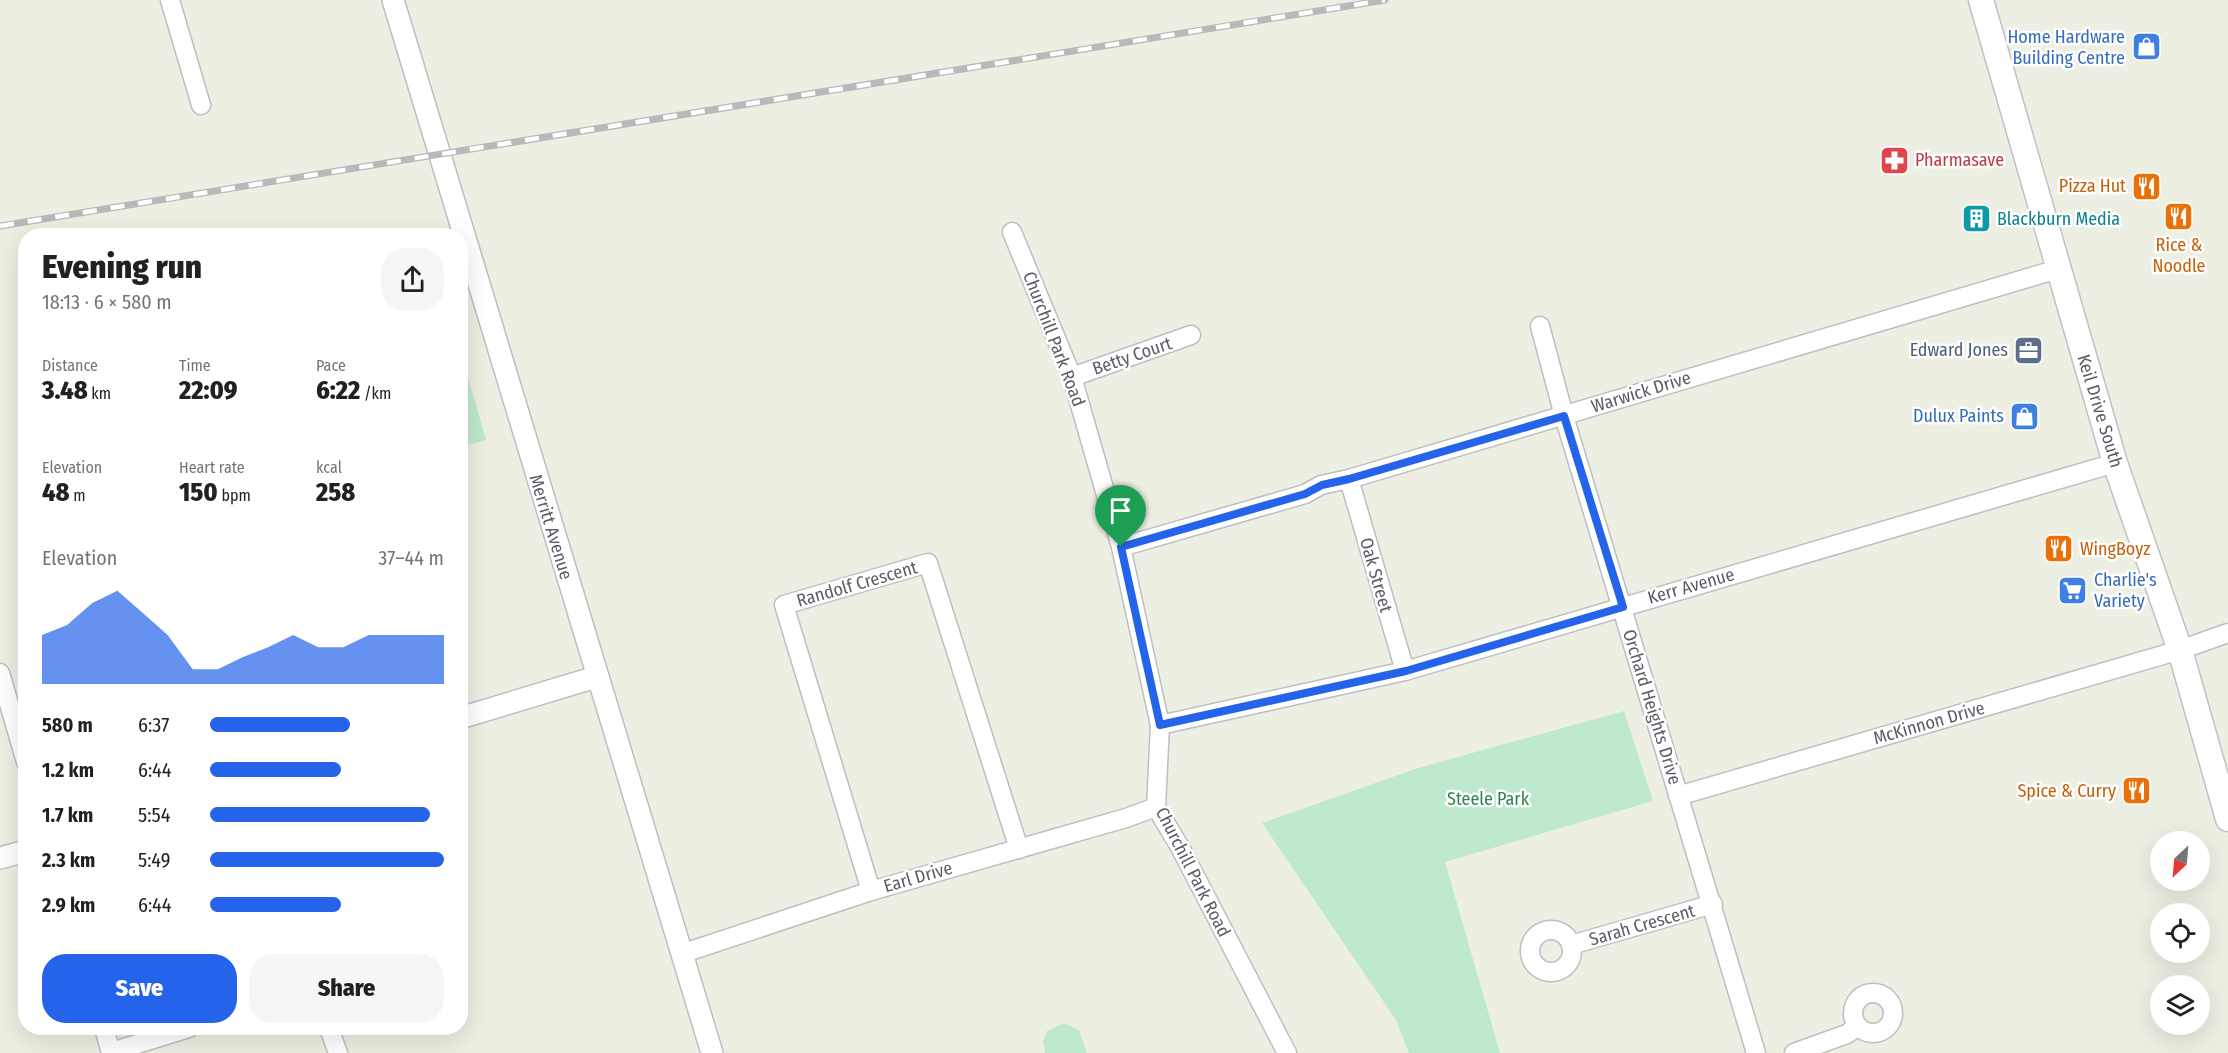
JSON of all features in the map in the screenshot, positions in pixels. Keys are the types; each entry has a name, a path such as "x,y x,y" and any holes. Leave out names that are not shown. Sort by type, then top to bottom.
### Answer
{"main road":[{"name":"Keil Drive South","path":"1981,0 2115,463 2180,650 2228,819"}],"street":[{"path":"170,0 201,105"},
{"name":"Merritt Avenue","path":"393,0 461,228"},
{"name":"Churchill Park Road","path":"1012,232 1072,377 1121,547 1160,725 1156,807 1181,849 1287,1053"},
{"name":"Merritt Avenue","path":"468,250 712,1053"},
{"name":"Warwick Drive","path":"1121,547 1305,494 1322,485 1564,416 2058,269"},
{"name":"Orchard Heights Drive","path":"1540,326 1564,416 1678,796 1713,904 1756,1053"},
{"name":"Betty Court","path":"1072,377 1191,335"},
{"name":"Kerr Avenue","path":"1160,725 1406,671 2115,463"},
{"name":"Oak Street","path":"1349,479 1406,671"},
{"name":"Randolf Crescent","path":"871,891 784,605 928,563 1019,849"},
{"name":"McKinnon Drive","path":"1678,796 2180,650 2228,633"},
{"path":"0,673 18,735"},
{"path":"468,716 596,677"},
{"name":"Earl Drive","path":"681,954 871,891 1156,807"},
{"path":"0,858 18,853"},
{"name":"Sarah Crescent","path":"1571,945 1713,904"},
{"path":"1794,1053 1847,1035 1858,1026"},
{"path":"106,1035 111,1053 167,1035"},
{"path":"332,1035 338,1053"}],"green space":[{"path":"468,377 486,440 468,445"},
{"name":"Steele Park","path":"1624,711 1653,801 1445,862 1500,1053 1409,1053 1396,1020 1262,823 1418,768"},
{"path":"1064,1023 1079,1030 1087,1053 1045,1053 1043,1041 1047,1031"}],"railway":[{"path":"0,226 1385,0"}],"place":[{"name":"Home Hardware Building Centre","path":"2146,47"},
{"name":"Pharmasave","path":"1894,160"},
{"name":"Pizza Hut","path":"2147,186"},
{"name":"Rice & Noodle","path":"2179,216"},
{"name":"Blackburn Media","path":"1976,219"},
{"name":"Edward Jones","path":"2029,350"},
{"name":"Dulux Paints","path":"2025,416"},
{"name":"WingBoyz","path":"2059,549"},
{"name":"Charlie's Variety","path":"2073,590"},
{"name":"Spice & Curry","path":"2137,791"}],"route":[{"path":"1564,416 1623,607 1406,671 1372,676 1160,725 1121,547 1305,494 1322,485 1564,416"}]}
